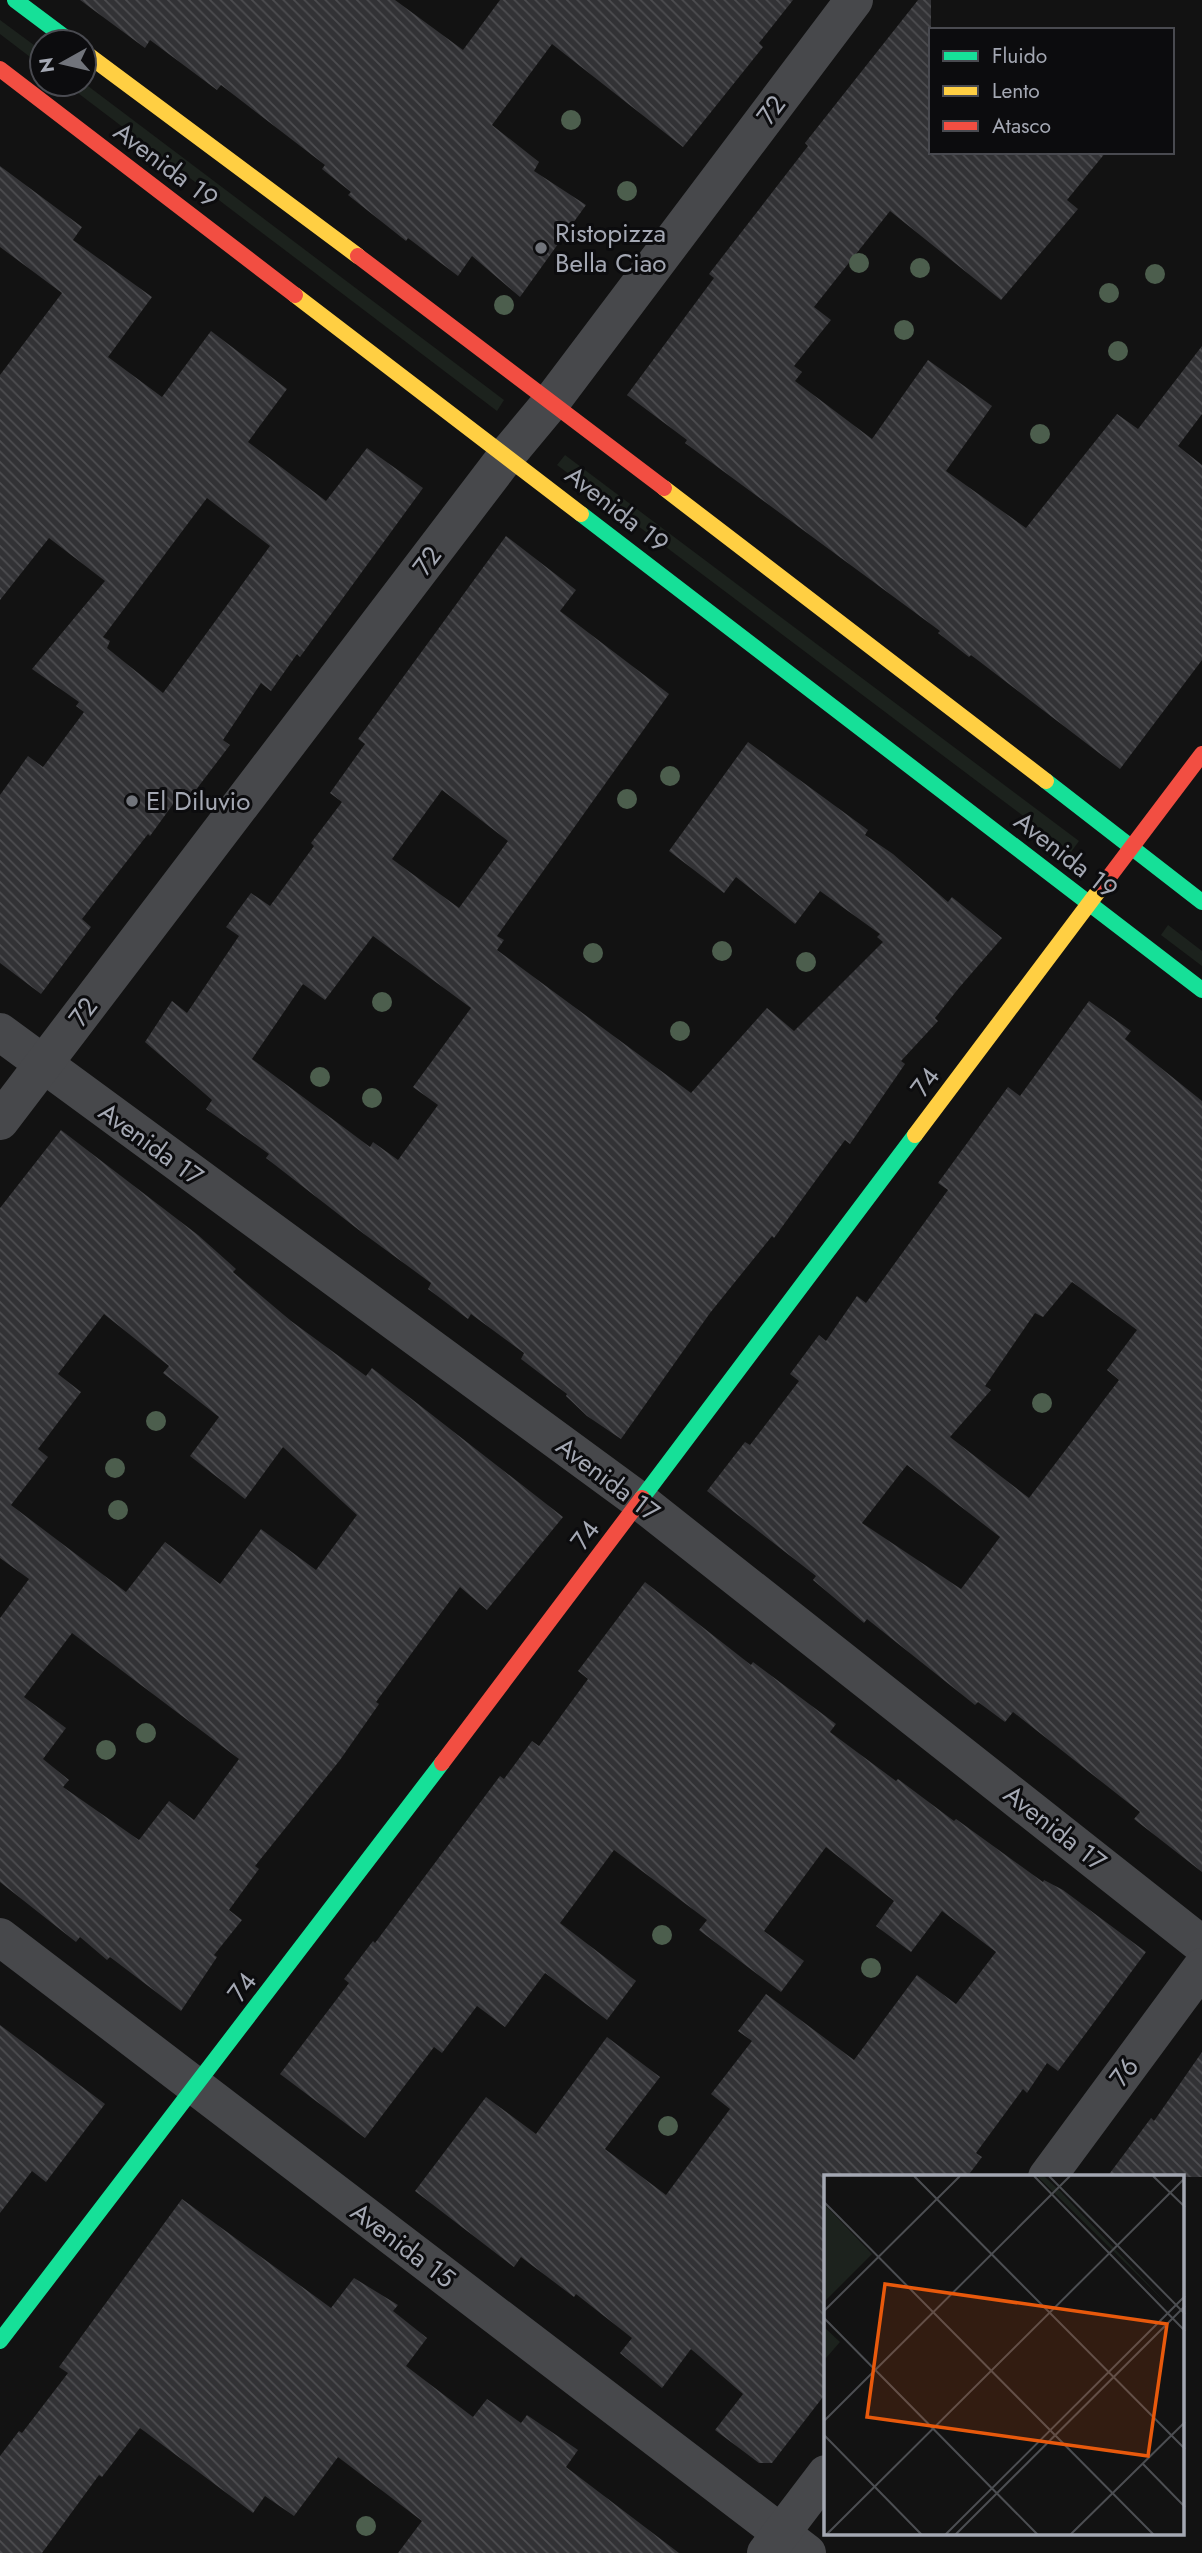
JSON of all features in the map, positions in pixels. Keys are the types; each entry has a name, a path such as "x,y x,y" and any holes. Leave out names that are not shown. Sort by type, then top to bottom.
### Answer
{"main road":[{"path":"15,0 52,28"},
{"name":"Avenida 19","path":"98,62 552,401 1202,902"},
{"name":"Avenida 19","path":"0,69 1202,990"},
{"name":"74","path":"0,2341 197,2087 641,1502 1088,902 1202,754"}],"street":[{"name":"72","path":"0,1121 507,455 552,401 854,0"},
{"name":"Avenida 17","path":"0,1032 641,1502 1202,1945"},
{"name":"Avenida 15","path":"0,1937 197,2087 785,2547"},
{"name":"76","path":"1047,2175 1202,1967"},
{"path":"785,2547 824,2478"}],"shaded area":[{"path":"0,20 28,41 28,55 0,34"},
{"path":"98,94 504,400 497,411 84,98 98,98"},
{"path":"565,455 1079,841 1071,852 557,465"},
{"path":"1168,925 1202,951 1202,966 1161,935"}],"building":[{"path":"80,0 395,0 463,50 500,0 793,0 759,43 763,47 683,147 552,44 492,125 539,162 534,171 586,205 520,297 472,256 458,276 408,238 406,241 348,195 351,192 322,169 325,165 221,85 217,90 150,40 145,48"},
{"path":"918,0 931,0 929,154 1104,154 1067,200 1078,209 1001,300 890,211 814,307 831,320 794,366 802,372 795,381 872,439 928,360 992,406 946,471 1026,528 1117,414 1138,429 1202,346 1202,414 1178,446 1202,465 1202,660 1120,769 971,655 969,657 938,633 940,631 685,443 687,440 627,395 714,278 709,274 808,146 805,143"},
{"path":"0,166 82,227 73,240 152,297 108,357 162,397 211,331 287,389 248,442 326,501 367,448 423,488 300,657 297,654 271,691 261,683 223,740 230,745 192,795 184,789 150,836 148,834 82,919 91,927 41,994 0,963 0,795 28,756 43,767 84,712 76,706 79,702 32,669 105,581 49,538 0,600 0,375 62,293 0,247","holes":["207,498 270,546 163,693 107,648 110,641 103,637"]},
{"path":"506,536 576,590 560,611 669,694 497,936 504,940 497,950 691,1093 767,1008 794,1031 883,942 877,937 880,934 820,891 795,924 736,877 724,893 669,851 748,742 868,830 865,835 893,854 948,902 952,897 1002,938 935,1018 938,1021 901,1061 905,1064 850,1144 845,1140 774,1238 772,1236 710,1313 621,1439 587,1416 567,1394 521,1359 524,1353 471,1314 468,1319 428,1289 431,1283 266,1158 269,1154 206,1109 212,1100 145,1042 172,1001 187,1013 239,936 226,927 251,893 270,906 314,846 311,843 342,802 330,793 365,744 358,739","holes":["442,790 508,841 459,908 392,859","373,936 471,1008 413,1087 438,1105 398,1160 373,1142 370,1147 252,1059 303,984 325,1000"]},
{"path":"1089,1001 1131,1031 1125,1039 1202,1101 1202,1872 1134,1819 1140,1812 1013,1712 1005,1722 978,1702 975,1705 867,1619 864,1623 813,1580 816,1576 707,1491 745,1442 750,1445 799,1381 790,1374 819,1335 826,1341 857,1296 866,1303 948,1190 938,1183 1008,1087 1020,1096","holes":["1072,1282 1137,1330 1107,1370 1119,1380 1029,1498 950,1437 991,1390 985,1386 1035,1313 1043,1317","907,1465 1000,1537 961,1589 862,1523"]},
{"path":"61,1130 198,1235 236,1269 233,1272 291,1321 366,1376 372,1368 563,1517 487,1610 460,1587 376,1702 379,1704 340,1760 255,1866 259,1869 229,1910 242,1920 214,1955 217,1957 181,2011 110,1957 107,1960 80,1937 76,1942 0,1882 0,1618 29,1579 0,1558 0,1208","holes":["104,1314 169,1366 163,1373 219,1417 190,1456 245,1499 283,1447 357,1515 316,1570 261,1529 220,1584 165,1542 126,1592 11,1505 48,1457 38,1449 81,1392 58,1374","72,1633 239,1759 194,1820 169,1801 139,1840 63,1787 69,1780 43,1759 66,1728 24,1697"]},
{"path":"645,1582 751,1665 753,1662 836,1724 830,1732 896,1781 898,1779 1043,1882 1044,1880 1063,1890 1146,1952 1058,2071 1047,2063 1027,2093 1023,2089 976,2153 982,2157 968,2175 824,2175 824,2396 772,2463 759,2463 715,2430 743,2394 691,2349 662,2388 620,2353 632,2338 576,2294 574,2297 521,2257 514,2267 415,2191 486,2097 536,2134 607,2037 660,2077 605,2149 666,2195 730,2109 711,2094 752,2041 738,2031 766,1994 854,2060 917,1975 956,2004 996,1952 942,1911 911,1952 876,1926 894,1901 826,1847 764,1931 804,1961 781,1992 699,1930 707,1920 614,1850 560,1923 636,1981 607,2020 545,1973 505,2027 477,2006 442,2053 434,2047 365,2138 280,2074 349,1983 344,1979 373,1941 375,1943 500,1776 504,1779 532,1741 539,1746 588,1679 578,1671"},
{"path":"0,2025 105,2104 46,2182 32,2171 0,2213"},
{"path":"1202,2052 1202,2177 1108,2175 1151,2118 1154,2121"},
{"path":"182,2199 331,2308 354,2278 398,2305 393,2311 427,2338 406,2366 473,2417 487,2399 521,2423 527,2415 578,2450 566,2467 679,2553 398,2553 422,2521 338,2457 294,2516 265,2496 253,2513 140,2428 102,2477 99,2475 42,2553 0,2553 0,2456 19,2431 22,2433 68,2373 59,2367"}],"traffic: fast":[{"path":"15,0 52,28"},
{"path":"581,514 1202,990"},
{"path":"1046,781 1202,902"},
{"path":"642,1498 915,1135"},
{"path":"0,2341 442,1763"}],"traffic: slow":[{"path":"98,62 358,256"},
{"path":"295,295 581,514"},
{"path":"664,488 1046,781"},
{"path":"915,1135 1103,885"}],"traffic: jam":[{"path":"0,69 295,295"},
{"path":"358,256 664,488"},
{"path":"1103,885 1202,754"},
{"path":"442,1763 642,1498"}],"place":[{"name":"Ristopizza Bella Ciao","path":"541,248"},
{"name":"El Diluvio","path":"132,801"}]}
